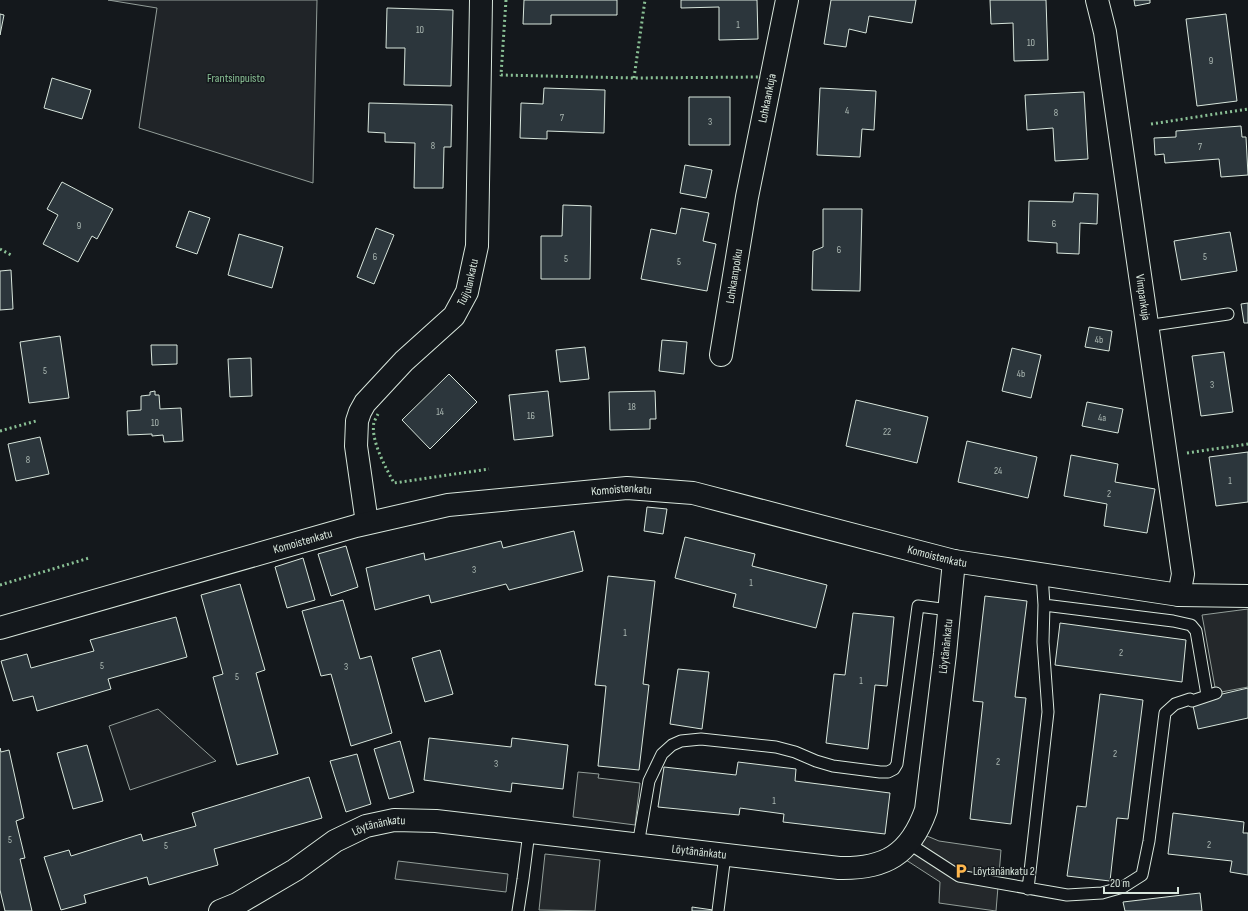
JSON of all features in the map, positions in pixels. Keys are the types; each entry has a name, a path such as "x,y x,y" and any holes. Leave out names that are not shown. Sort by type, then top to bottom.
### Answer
{"street":[{"name":"Tuijulankatu","path":"367,524 356,446 357,421 360,412 365,403 404,361 454,316 467,292 477,246 481,0"},
{"name":"Lohkaankuja","path":"747,197 787,0"},
{"name":"Vimpankuja","path":"1097,0 1104,32 1183,574 1180,595"},
{"name":"Lohkaanpolku","path":"721,355 747,197"},
{"name":"Komoistenkatu","path":"0,628 367,524 448,505 628,488 694,493 954,561 1180,595 1248,596"},
{"name":"Löytänänkatu","path":"224,910 295,870 336,841 366,826 394,820 436,821 839,868 859,869 880,864 894,856 908,843 920,824 926,810 954,561"}],"lane":[{"path":"1146,326 1228,314"},
{"path":"1028,889 1048,712 1043,642 1044,605 1042,574"},
{"path":"908,843 959,876 1067,895 1102,893 1123,887 1142,874 1149,841 1165,712 1175,704 1190,699 1192,701 1211,694 1196,631 1191,625 1173,621 1044,605"},
{"path":"638,845 648,781 662,754 672,744 681,741 701,739 776,747 795,752 833,766 880,772 888,772 894,769 897,764 918,606 949,610"},
{"path":"518,911 529,832"},
{"path":"718,911 725,855"}],"green space":[{"name":"Frantsinpuisto","path":"108,0 317,0 313,183 139,128 157,8"},
{"path":"158,709 216,761 130,790 109,726"}],"shaded area":[{"path":"1248,609 1248,687 1216,693 1202,615"},
{"path":"578,772 599,774 598,778 640,783 635,825 573,817"},
{"name":"Löytänänkatu 2","path":"927,836 939,841 1001,850 996,911 939,903 940,882 906,860 918,849"},
{"path":"545,854 600,860 595,911 539,910"},
{"path":"398,861 508,874 506,892 395,879"}],"building":[{"path":"524,0 617,0 617,15 551,15 551,24 523,24"},
{"path":"681,0 757,0 758,39 719,40 719,7 681,8"},
{"path":"831,0 916,0 912,23 869,16 866,33 849,29 846,47 824,44"},
{"path":"990,0 1046,0 1048,60 1014,61 1013,23 991,24"},
{"path":"1134,0 1150,0 1150,3 1135,6"},
{"path":"387,8 453,10 451,86 404,85 405,48 386,48"},
{"path":"0,14 4,15 0,35"},
{"path":"1226,14 1237,101 1197,106 1186,19"},
{"path":"52,78 91,90 82,119 44,108"},
{"path":"544,88 605,90 604,133 547,131 547,139 520,138 521,103 543,104"},
{"path":"820,88 876,91 874,130 862,129 860,157 817,155"},
{"path":"1084,92 1088,159 1055,161 1053,128 1027,130 1025,95"},
{"path":"689,97 730,97 730,145 689,145"},
{"path":"369,103 452,105 451,147 444,147 443,188 414,188 415,143 385,142 385,133 368,132"},
{"path":"1241,126 1242,137 1246,137 1248,175 1221,177 1219,159 1165,163 1164,154 1155,155 1154,138 1176,137 1176,131"},
{"path":"685,165 712,170 706,198 680,193"},
{"path":"62,182 113,209 97,239 92,236 78,262 43,244 58,215 47,209"},
{"path":"1074,193 1098,194 1097,224 1080,223 1079,254 1057,253 1057,243 1028,241 1029,201 1073,202"},
{"path":"563,205 591,206 590,279 541,279 541,236 562,236"},
{"path":"681,208 709,213 703,241 716,244 707,291 641,279 651,229 676,234"},
{"path":"823,209 862,209 860,291 812,290 813,251 823,247"},
{"path":"189,211 210,218 197,254 176,247"},
{"path":"376,228 394,235 374,284 357,277"},
{"path":"1230,232 1237,271 1181,280 1174,241"},
{"path":"239,234 283,247 272,288 228,275"},
{"path":"11,270 13,309 0,310 0,271"},
{"path":"1248,303 1248,323 1244,323 1241,304"},
{"path":"1089,327 1112,331 1109,351 1085,347"},
{"path":"60,336 69,398 29,403 20,342"},
{"path":"662,340 687,342 684,374 659,371"},
{"path":"151,345 177,345 177,364 152,365"},
{"path":"585,347 589,379 560,382 556,350"},
{"path":"1012,348 1041,355 1031,398 1002,391"},
{"path":"1224,352 1233,412 1201,416 1192,356"},
{"path":"251,358 252,396 230,397 228,359"},
{"path":"449,374 477,402 430,449 402,420"},
{"path":"155,391 155,395 159,395 160,409 181,408 183,441 164,442 163,435 128,435 127,411 141,410 141,396 150,395 150,392"},
{"path":"548,391 553,436 514,440 509,395"},
{"path":"655,391 656,419 650,419 650,429 610,430 609,392"},
{"path":"856,400 928,417 917,463 846,446"},
{"path":"1087,402 1123,409 1118,433 1082,426"},
{"path":"40,437 49,474 16,481 8,444"},
{"path":"967,441 1037,457 1028,498 958,482"},
{"path":"1248,452 1248,502 1216,506 1209,457"},
{"path":"1071,455 1118,464 1115,482 1155,489 1147,533 1104,526 1107,504 1064,496"},
{"path":"647,507 667,509 663,534 644,531"},
{"path":"574,531 583,571 509,590 506,584 431,603 429,595 375,610 366,568 424,553 425,560 501,541 503,548"},
{"path":"685,537 755,554 752,566 827,585 816,628 733,607 736,594 675,578"},
{"path":"346,546 358,587 331,596 318,554"},
{"path":"303,558 315,600 287,608 275,567"},
{"path":"608,576 655,581 643,684 649,685 639,770 598,766 606,686 595,685"},
{"path":"240,584 265,670 256,673 278,754 237,765 213,677 223,674 201,595"},
{"path":"985,596 1027,601 1015,697 1026,698 1011,824 970,819 983,702 973,701"},
{"path":"343,600 360,659 371,656 392,733 351,746 331,674 321,676 302,611"},
{"path":"853,613 894,617 887,686 875,685 868,749 826,743 834,674 845,675"},
{"path":"176,617 187,657 108,679 111,689 37,711 33,696 13,701 1,661 27,654 31,668 94,651 90,640"},
{"path":"1060,623 1186,640 1182,682 1055,665"},
{"path":"440,650 453,694 425,702 412,658"},
{"path":"678,669 709,672 702,729 670,724"},
{"path":"1248,688 1248,718 1198,729 1192,701"},
{"path":"1100,694 1143,700 1128,819 1117,818 1110,881 1067,876 1077,806 1086,807"},
{"path":"429,738 511,747 512,738 568,745 563,789 512,783 511,792 424,780"},
{"path":"400,741 414,792 389,799 374,749"},
{"path":"87,745 103,801 73,809 57,753"},
{"path":"0,748 1,752 9,750 24,818 16,821 25,858 20,859 32,911 5,911 0,890"},
{"path":"357,754 371,804 346,812 330,761"},
{"path":"738,762 796,769 795,781 890,793 885,834 783,822 784,814 740,808 739,815 658,807 664,767 736,775"},
{"path":"309,777 322,818 214,849 218,865 149,885 147,877 84,895 86,903 61,910 44,857 69,850 71,856 141,834 143,841 196,826 192,813"},
{"path":"1173,813 1244,822 1243,833 1248,833 1248,875 1230,872 1232,861 1168,854"},
{"path":"1200,893 1202,911 1125,911 1123,902"},
{"path":"692,907 713,910 713,911 692,911"}],"hedge":[{"path":"506,0 501,75 634,78 761,77"},
{"path":"634,78 645,0"},
{"path":"1151,124 1248,109"},
{"path":"0,249 11,255"},
{"path":"378,414 374,422 374,437 376,445 394,483 489,469"},
{"path":"0,431 36,421"},
{"path":"1187,453 1248,444"},
{"path":"0,585 89,558"}],"place":[{"name":"Löytänänkatu 2","path":"961,871"}]}
